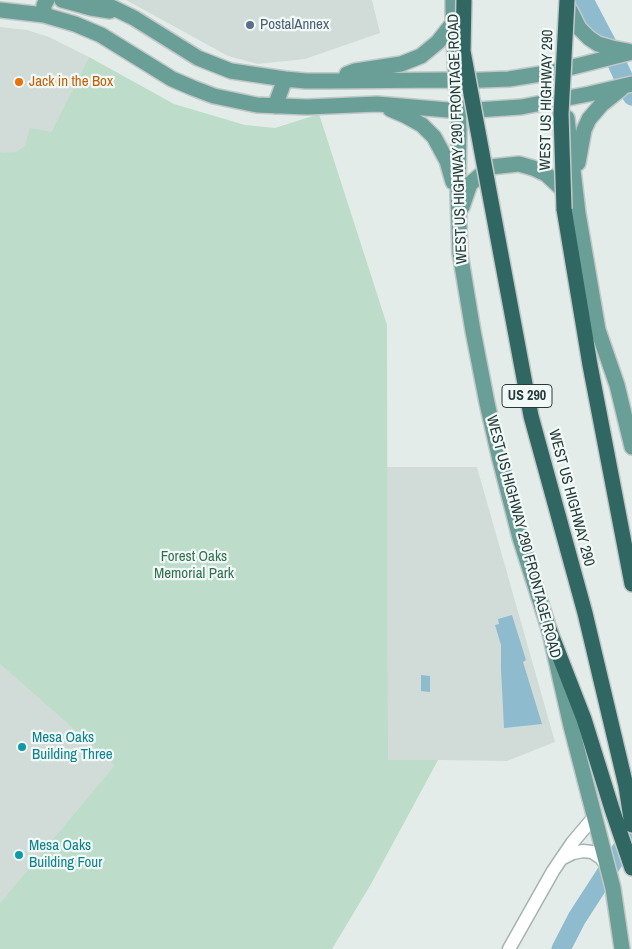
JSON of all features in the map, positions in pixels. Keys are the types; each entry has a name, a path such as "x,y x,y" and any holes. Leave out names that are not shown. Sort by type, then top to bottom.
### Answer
{"highway":[{"name":"WEST US HIGHWAY 290","path":"464,0 463,51 530,416 585,613 626,786 632,824"},
{"name":"WEST US HIGHWAY 290","path":"570,3 561,114 564,209 590,365 632,584"},
{"path":"549,629 584,719 632,868"}],"main road":[{"path":"44,15 44,5 47,0"},
{"path":"62,0 91,8 124,13"},
{"path":"97,0 124,13 198,58 231,72 306,81 509,79 567,69 632,52"},
{"name":"WEST US HIGHWAY 290 FRONTAGE ROAD","path":"453,0 459,129 458,196 460,253 487,404 520,538 549,629 571,726 613,888 622,949"},
{"path":"570,3 578,28 589,38 598,44 632,52"},
{"path":"570,3 567,120 578,213 598,330 616,386 632,447"},
{"path":"0,10 44,15 75,24 101,35 172,79 214,96 257,105 307,107 377,104 458,111 521,107 628,85"},
{"path":"329,81 355,71 402,64 421,56 438,42 453,23"},
{"path":"275,106 285,78"},
{"path":"575,186 579,152 584,130 589,119 604,102 628,85"},
{"path":"377,104 422,125 434,137 447,161 458,196"},
{"path":"459,216 470,184 490,168 519,164 546,174 561,188 578,213"}],"street":[{"path":"509,949 553,871 572,843 594,817"},
{"path":"561,859 573,853 592,852 601,858 608,868"}],"shaded area":[{"path":"126,0 372,0 380,33 305,59 258,64 228,56"},
{"path":"0,27 27,30 49,37 89,57 17,199 0,199"},
{"path":"387,467 477,467 555,742 507,761 388,760"},
{"path":"0,664 116,765 0,903"}],"green space":[{"name":"Forest Oaks Memorial Park","path":"89,57 174,104 245,125 275,128 319,114 387,325 388,760 438,760 371,884 332,949 0,949 0,903 115,765 0,664 0,152 16,152 25,146 30,128 51,132"}],"water":[{"path":"512,615 526,660 523,662 542,724 504,728 501,645 495,625 499,624 498,619"},
{"path":"421,675 430,676 430,692 421,691"}],"waterway":[{"path":"584,0 632,96"},
{"path":"561,949 577,918 632,833"}],"place":[{"name":"PostalAnnex","path":"250,25"},
{"name":"Jack in the Box","path":"19,82"},
{"name":"Mesa Oaks Building Three","path":"22,747"},
{"name":"Mesa Oaks Building Four","path":"19,855"}]}
